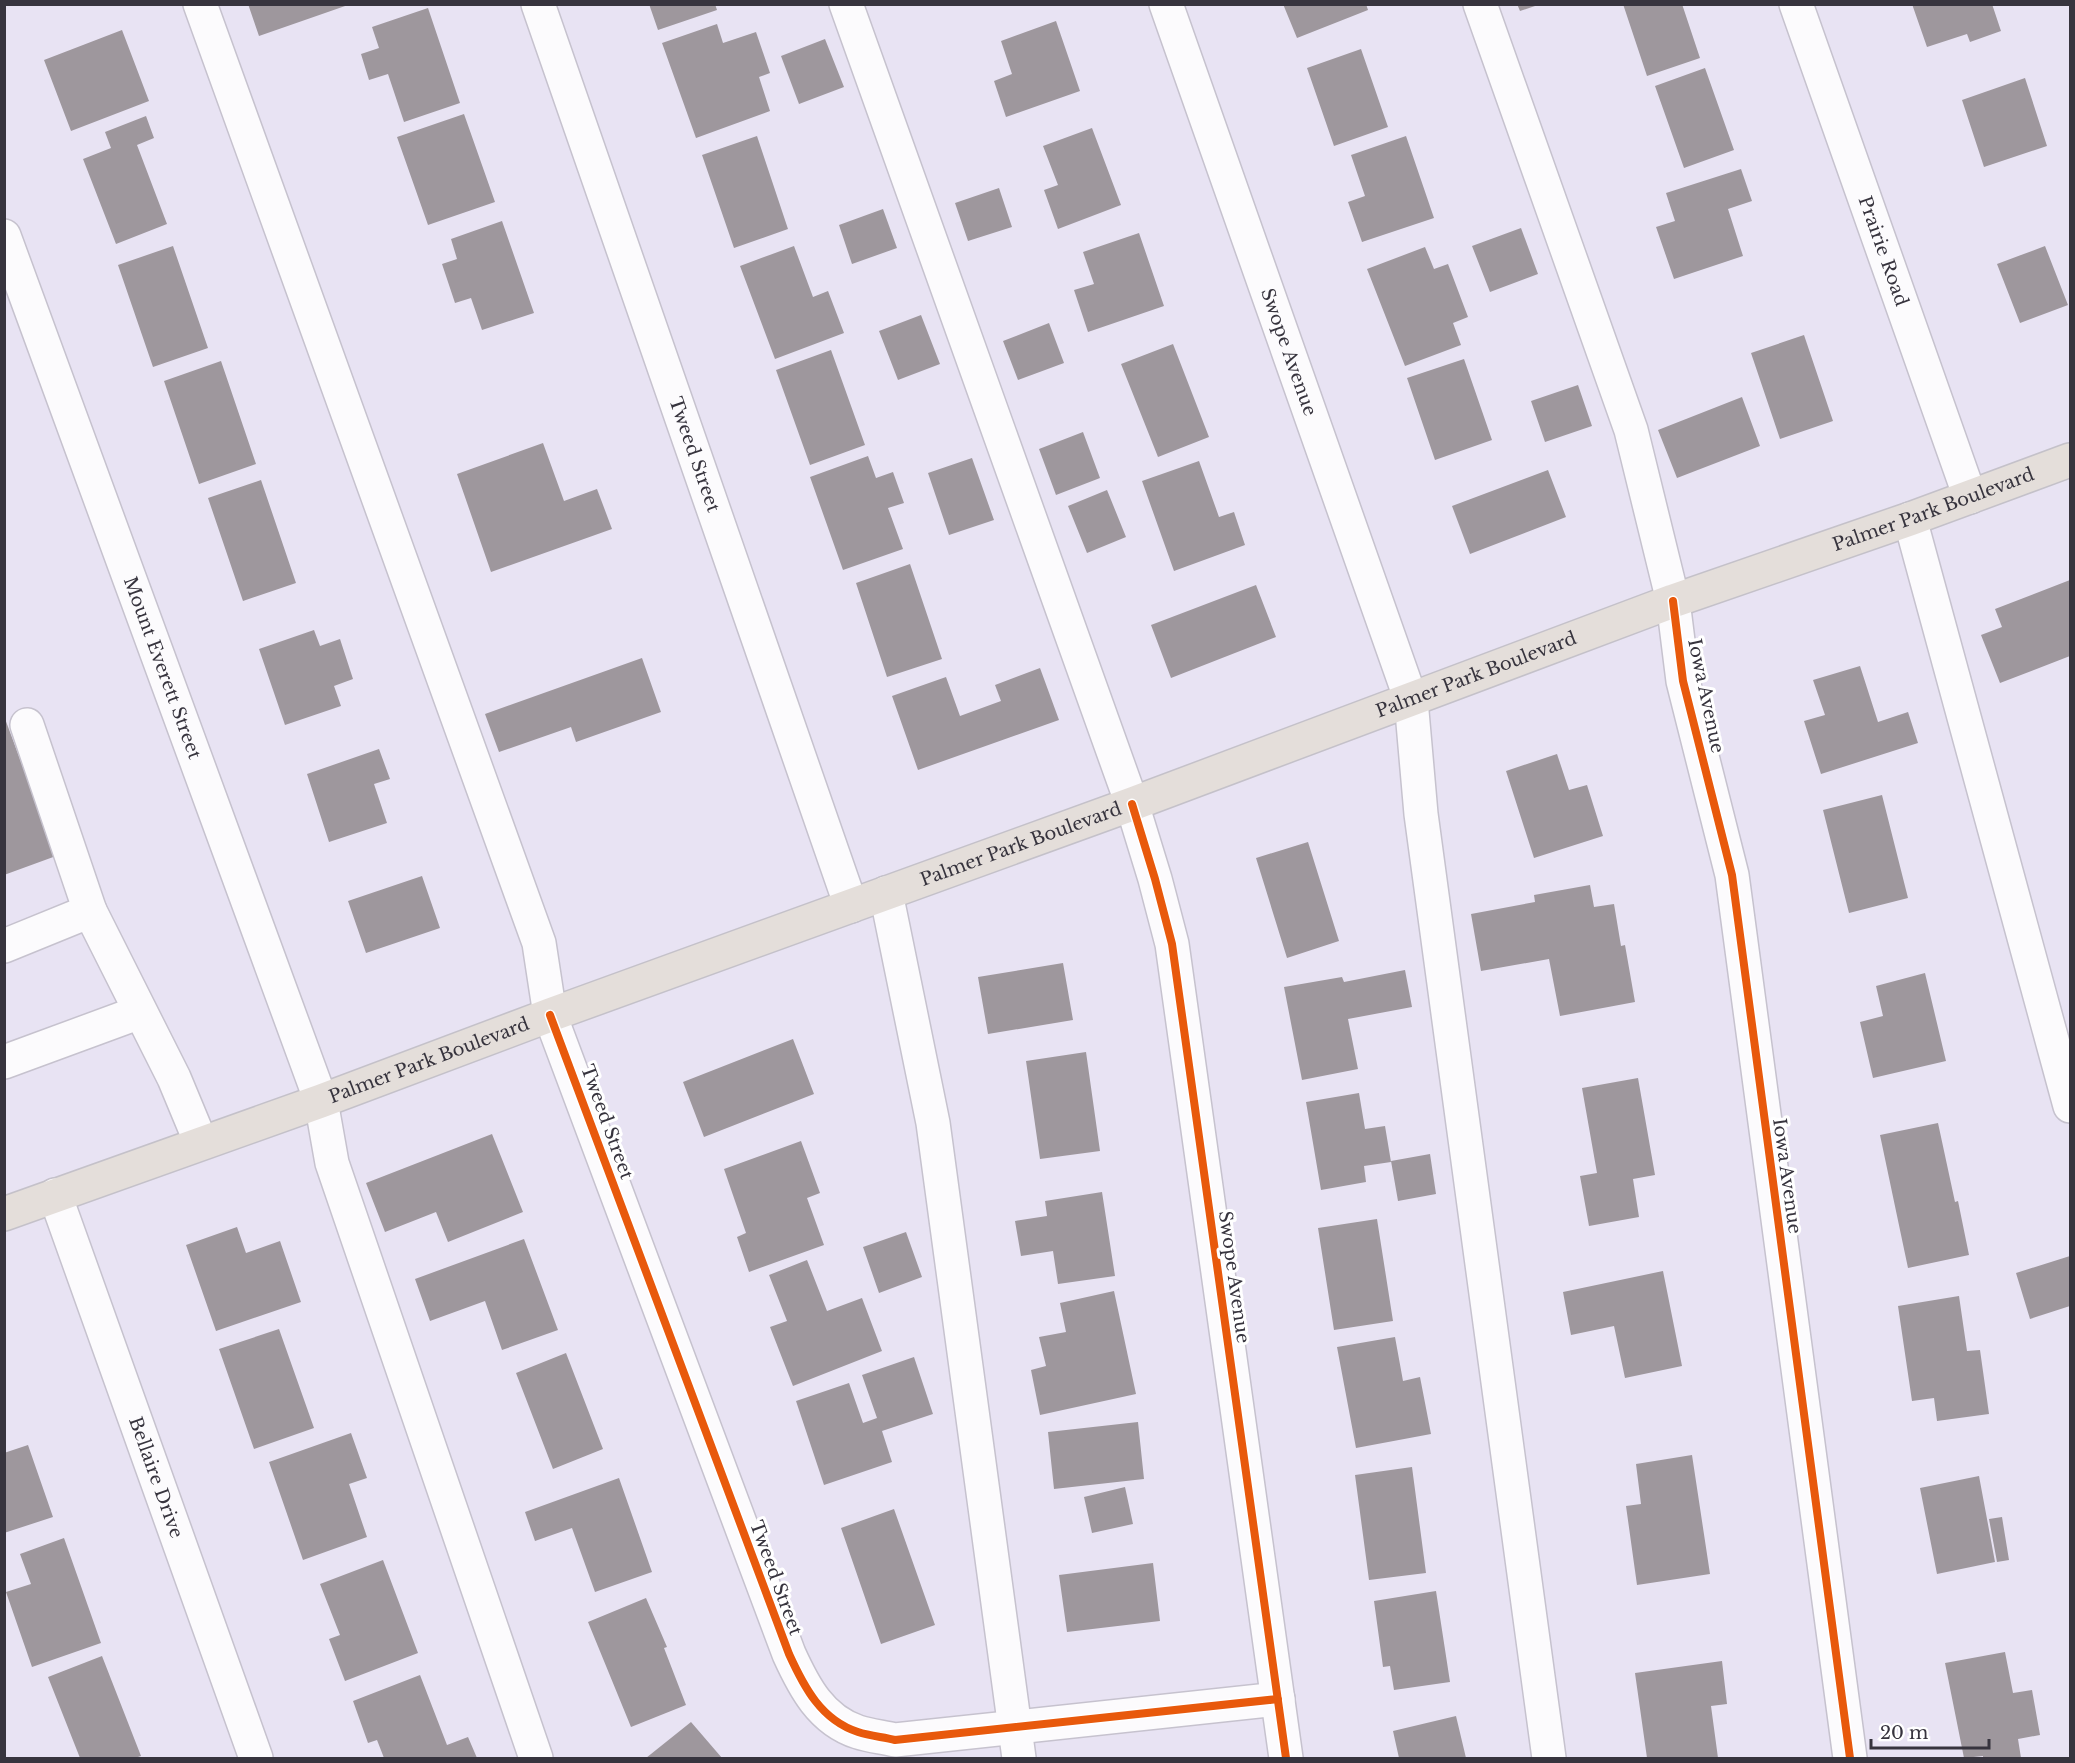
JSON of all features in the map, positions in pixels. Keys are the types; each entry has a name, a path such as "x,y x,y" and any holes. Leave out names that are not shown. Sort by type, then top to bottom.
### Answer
{"main road":[{"name":"Palmer Park Boulevard","path":"4,1214 321,1101 550,1015 1131,804 1673,602 2070,460"}],"street":[{"name":"Tweed Street","path":"200,4 539,943 550,1015 785,1643 804,1688 826,1713 856,1731 895,1740 1017,1743 1278,1699"},
{"name":"Tweed Street","path":"537,4 851,906"},
{"name":"Swope Avenue","path":"846,4 1131,804 1155,879 1172,944 1286,1758"},
{"name":"Swope Avenue","path":"1166,4 1411,700 1422,825 1549,1758"},
{"name":"Iowa Avenue","path":"1480,4 1631,430 1673,602 1683,681 1732,875 1850,1758"},
{"name":"Prairie Road","path":"1796,4 1970,497"},
{"name":"Mount Everett Street","path":"4,236 321,1101 332,1163 536,1758"},
{"path":"1910,519 2070,1106"},
{"path":"27,725 90,911 174,1078 201,1143"},
{"path":"886,893 933,1123 1017,1743"},
{"path":"4,946 90,911"},
{"path":"4,1062 140,1012"},
{"name":"Bellaire Drive","path":"55,1195 256,1758"}],"building":[{"path":"248,4 348,4 348,5 259,36"},
{"path":"649,4 715,4 717,10 658,30"},
{"path":"1283,4 1366,4 1368,10 1297,38"},
{"path":"1517,4 1538,4 1538,5 1520,11"},
{"path":"1623,4 1682,4 1700,58 1647,76"},
{"path":"1912,4 1992,4 2001,31 1970,42 1967,34 1927,47"},
{"path":"428,8 460,103 404,122 388,74 369,80 361,54 379,48 372,27"},
{"path":"1056,21 1080,91 1006,117 994,81 1012,74 1001,41"},
{"path":"717,24 723,43 756,32 770,73 759,77 770,111 696,138 662,43"},
{"path":"122,30 149,101 71,131 44,60"},
{"path":"825,39 844,87 799,104 781,56"},
{"path":"1361,49 1388,127 1334,146 1307,68"},
{"path":"1705,68 1734,150 1684,168 1655,86"},
{"path":"2025,78 2047,146 1984,167 1962,100"},
{"path":"464,114 495,202 428,225 397,137"},
{"path":"146,116 154,138 137,145 167,224 116,244 83,159 111,148 105,132"},
{"path":"1092,128 1121,205 1058,229 1044,190 1058,185 1043,146"},
{"path":"757,136 788,229 734,248 702,155"},
{"path":"1406,136 1434,218 1362,242 1348,202 1365,196 1351,155"},
{"path":"1741,169 1752,201 1728,209 1743,256 1674,279 1656,227 1675,221 1666,193"},
{"path":"999,188 1012,227 968,241 955,203"},
{"path":"883,209 897,248 852,264 839,225"},
{"path":"502,221 534,313 482,330 471,298 455,303 442,264 457,259 451,239"},
{"path":"1521,228 1538,274 1490,292 1472,246"},
{"path":"1139,233 1164,306 1088,332 1074,290 1094,284 1083,252"},
{"path":"173,246 208,348 153,367 118,265"},
{"path":"794,246 813,297 828,291 844,333 775,359 740,266"},
{"path":"2045,246 2068,305 2020,323 1997,264"},
{"path":"1425,247 1434,269 1448,264 1468,317 1453,323 1461,345 1405,366 1367,269"},
{"path":"921,315 940,364 898,380 879,331"},
{"path":"1049,323 1064,363 1018,380 1003,341"},
{"path":"1804,335 1833,421 1780,439 1751,353"},
{"path":"1173,344 1209,437 1158,457 1121,364"},
{"path":"831,350 865,445 810,465 776,370"},
{"path":"1464,359 1492,440 1435,460 1407,378"},
{"path":"221,361 256,464 199,484 164,381"},
{"path":"1578,385 1592,426 1545,442 1531,401"},
{"path":"1742,397 1760,446 1677,478 1658,430"},
{"path":"1083,432 1100,478 1056,495 1039,449"},
{"path":"543,443 564,501 597,489 612,529 491,572 457,474"},
{"path":"868,456 876,478 893,472 904,503 888,508 903,549 843,570 810,477"},
{"path":"972,458 994,520 949,535 928,473"},
{"path":"1199,461 1219,517 1234,512 1245,545 1174,571 1142,481"},
{"path":"1548,470 1566,517 1470,554 1452,506"},
{"path":"261,480 296,583 243,601 208,498"},
{"path":"1107,490 1126,537 1087,553 1068,506"},
{"path":"910,564 942,659 887,677 856,583"},
{"path":"2070,580 2070,656 2000,683 1981,635 2002,627 1995,609"},
{"path":"1256,585 1276,637 1171,678 1151,625"},
{"path":"314,630 320,646 340,639 353,679 334,686 341,706 285,725 259,649"},
{"path":"642,658 661,712 576,742 571,727 499,752 485,714"},
{"path":"1860,666 1878,722 1908,712 1918,743 1821,774 1804,721 1825,715 1813,680"},
{"path":"1040,668 1059,720 918,770 892,696 946,677 960,716 1001,701 995,685"},
{"path":"4,716 56,856 4,875"},
{"path":"379,749 390,779 374,784 387,823 329,842 307,774"},
{"path":"1557,754 1569,790 1587,785 1603,836 1534,858 1506,771"},
{"path":"1882,795 1908,898 1849,913 1823,810"},
{"path":"1308,842 1339,941 1287,958 1256,858"},
{"path":"422,876 440,928 366,953 348,901"},
{"path":"1590,885 1594,907 1614,904 1621,946 1625,945 1635,1002 1560,1016 1549,959 1481,971 1471,914 1535,902 1534,895"},
{"path":"1063,963 1073,1020 988,1034 978,977"},
{"path":"1405,970 1412,1007 1348,1019 1358,1069 1302,1080 1284,987 1342,977 1344,982"},
{"path":"1925,973 1946,1061 1873,1078 1860,1022 1883,1016 1876,986"},
{"path":"793,1039 814,1094 704,1137 683,1082"},
{"path":"1086,1052 1100,1151 1040,1159 1026,1061"},
{"path":"1638,1078 1655,1175 1633,1179 1639,1217 1589,1226 1580,1176 1597,1173 1582,1088"},
{"path":"1359,1093 1365,1129 1385,1126 1391,1162 1364,1166 1366,1182 1321,1190 1306,1102"},
{"path":"1938,1123 1969,1255 1908,1268 1880,1135"},
{"path":"492,1134 523,1212 448,1242 436,1212 385,1232 366,1183"},
{"path":"801,1141 820,1193 807,1198 824,1245 749,1272 737,1237 746,1233 724,1169"},
{"path":"1430,1154 1436,1194 1398,1201 1391,1161"},
{"path":"1102,1192 1115,1276 1058,1284 1053,1251 1021,1256 1015,1221 1047,1216 1045,1201"},
{"path":"1377,1219 1393,1321 1334,1330 1318,1228"},
{"path":"237,1227 246,1253 280,1241 301,1302 216,1331 186,1245"},
{"path":"906,1232 922,1277 879,1293 863,1247"},
{"path":"524,1239 558,1330 502,1350 485,1301 430,1321 415,1279"},
{"path":"2070,1256 2070,1306 2030,1319 2016,1273"},
{"path":"807,1260 827,1311 862,1298 882,1351 793,1386 770,1327 787,1321 769,1275"},
{"path":"1663,1271 1682,1366 1625,1378 1614,1326 1571,1335 1563,1292"},
{"path":"1114,1291 1136,1394 1040,1415 1031,1370 1046,1366 1039,1337 1066,1332 1060,1303"},
{"path":"1959,1296 1967,1351 1980,1350 1989,1414 1937,1421 1934,1398 1912,1401 1898,1306"},
{"path":"279,1329 314,1428 254,1449 219,1349"},
{"path":"1395,1337 1403,1381 1420,1377 1431,1434 1356,1448 1337,1347"},
{"path":"566,1353 603,1449 553,1469 516,1373"},
{"path":"914,1357 933,1414 882,1431 892,1462 824,1485 796,1401 849,1383 863,1423 877,1418 862,1375"},
{"path":"1138,1422 1144,1479 1054,1489 1048,1432"},
{"path":"351,1433 367,1478 349,1484 367,1537 303,1560 269,1462"},
{"path":"28,1445 53,1517 4,1533 4,1453"},
{"path":"1692,1455 1710,1574 1637,1585 1626,1506 1641,1504 1636,1464"},
{"path":"1412,1467 1426,1573 1369,1580 1355,1475"},
{"path":"1979,1476 1995,1562 1937,1574 1920,1488"},
{"path":"619,1478 652,1572 595,1592 572,1528 535,1541 525,1512"},
{"path":"1125,1487 1133,1524 1092,1533 1084,1497"},
{"path":"894,1509 935,1625 881,1644 841,1528"},
{"path":"2002,1517 2009,1560 1997,1562 1989,1519"},
{"path":"64,1538 101,1643 32,1667 6,1592 31,1584 20,1554"},
{"path":"383,1560 418,1653 345,1681 329,1639 340,1635 320,1584"},
{"path":"1153,1563 1160,1621 1067,1632 1059,1575"},
{"path":"1436,1591 1450,1682 1394,1690 1390,1666 1383,1667 1374,1601"},
{"path":"646,1598 667,1647 664,1648 686,1705 631,1727 588,1622"},
{"path":"2005,1652 2013,1693 2032,1690 2040,1735 2018,1739 2021,1758 1983,1758 1983,1756 1964,1758 1945,1663"},
{"path":"102,1656 141,1756 135,1758 80,1758 48,1677"},
{"path":"1722,1661 1727,1704 1711,1706 1718,1758 1647,1758 1635,1673"},
{"path":"420,1675 447,1745 468,1737 477,1758 384,1758 377,1740 368,1743 353,1701"},
{"path":"1456,1716 1466,1758 1399,1758 1393,1731"},
{"path":"691,1722 722,1758 646,1758"}],"cycle path":[{"path":"1673,601 1683,681 1732,875 1850,1758"},
{"path":"1132,804 1172,944 1286,1758"},
{"path":"550,1015 789,1654 808,1690 824,1711 845,1727 867,1735 895,1740 1278,1699"}]}
